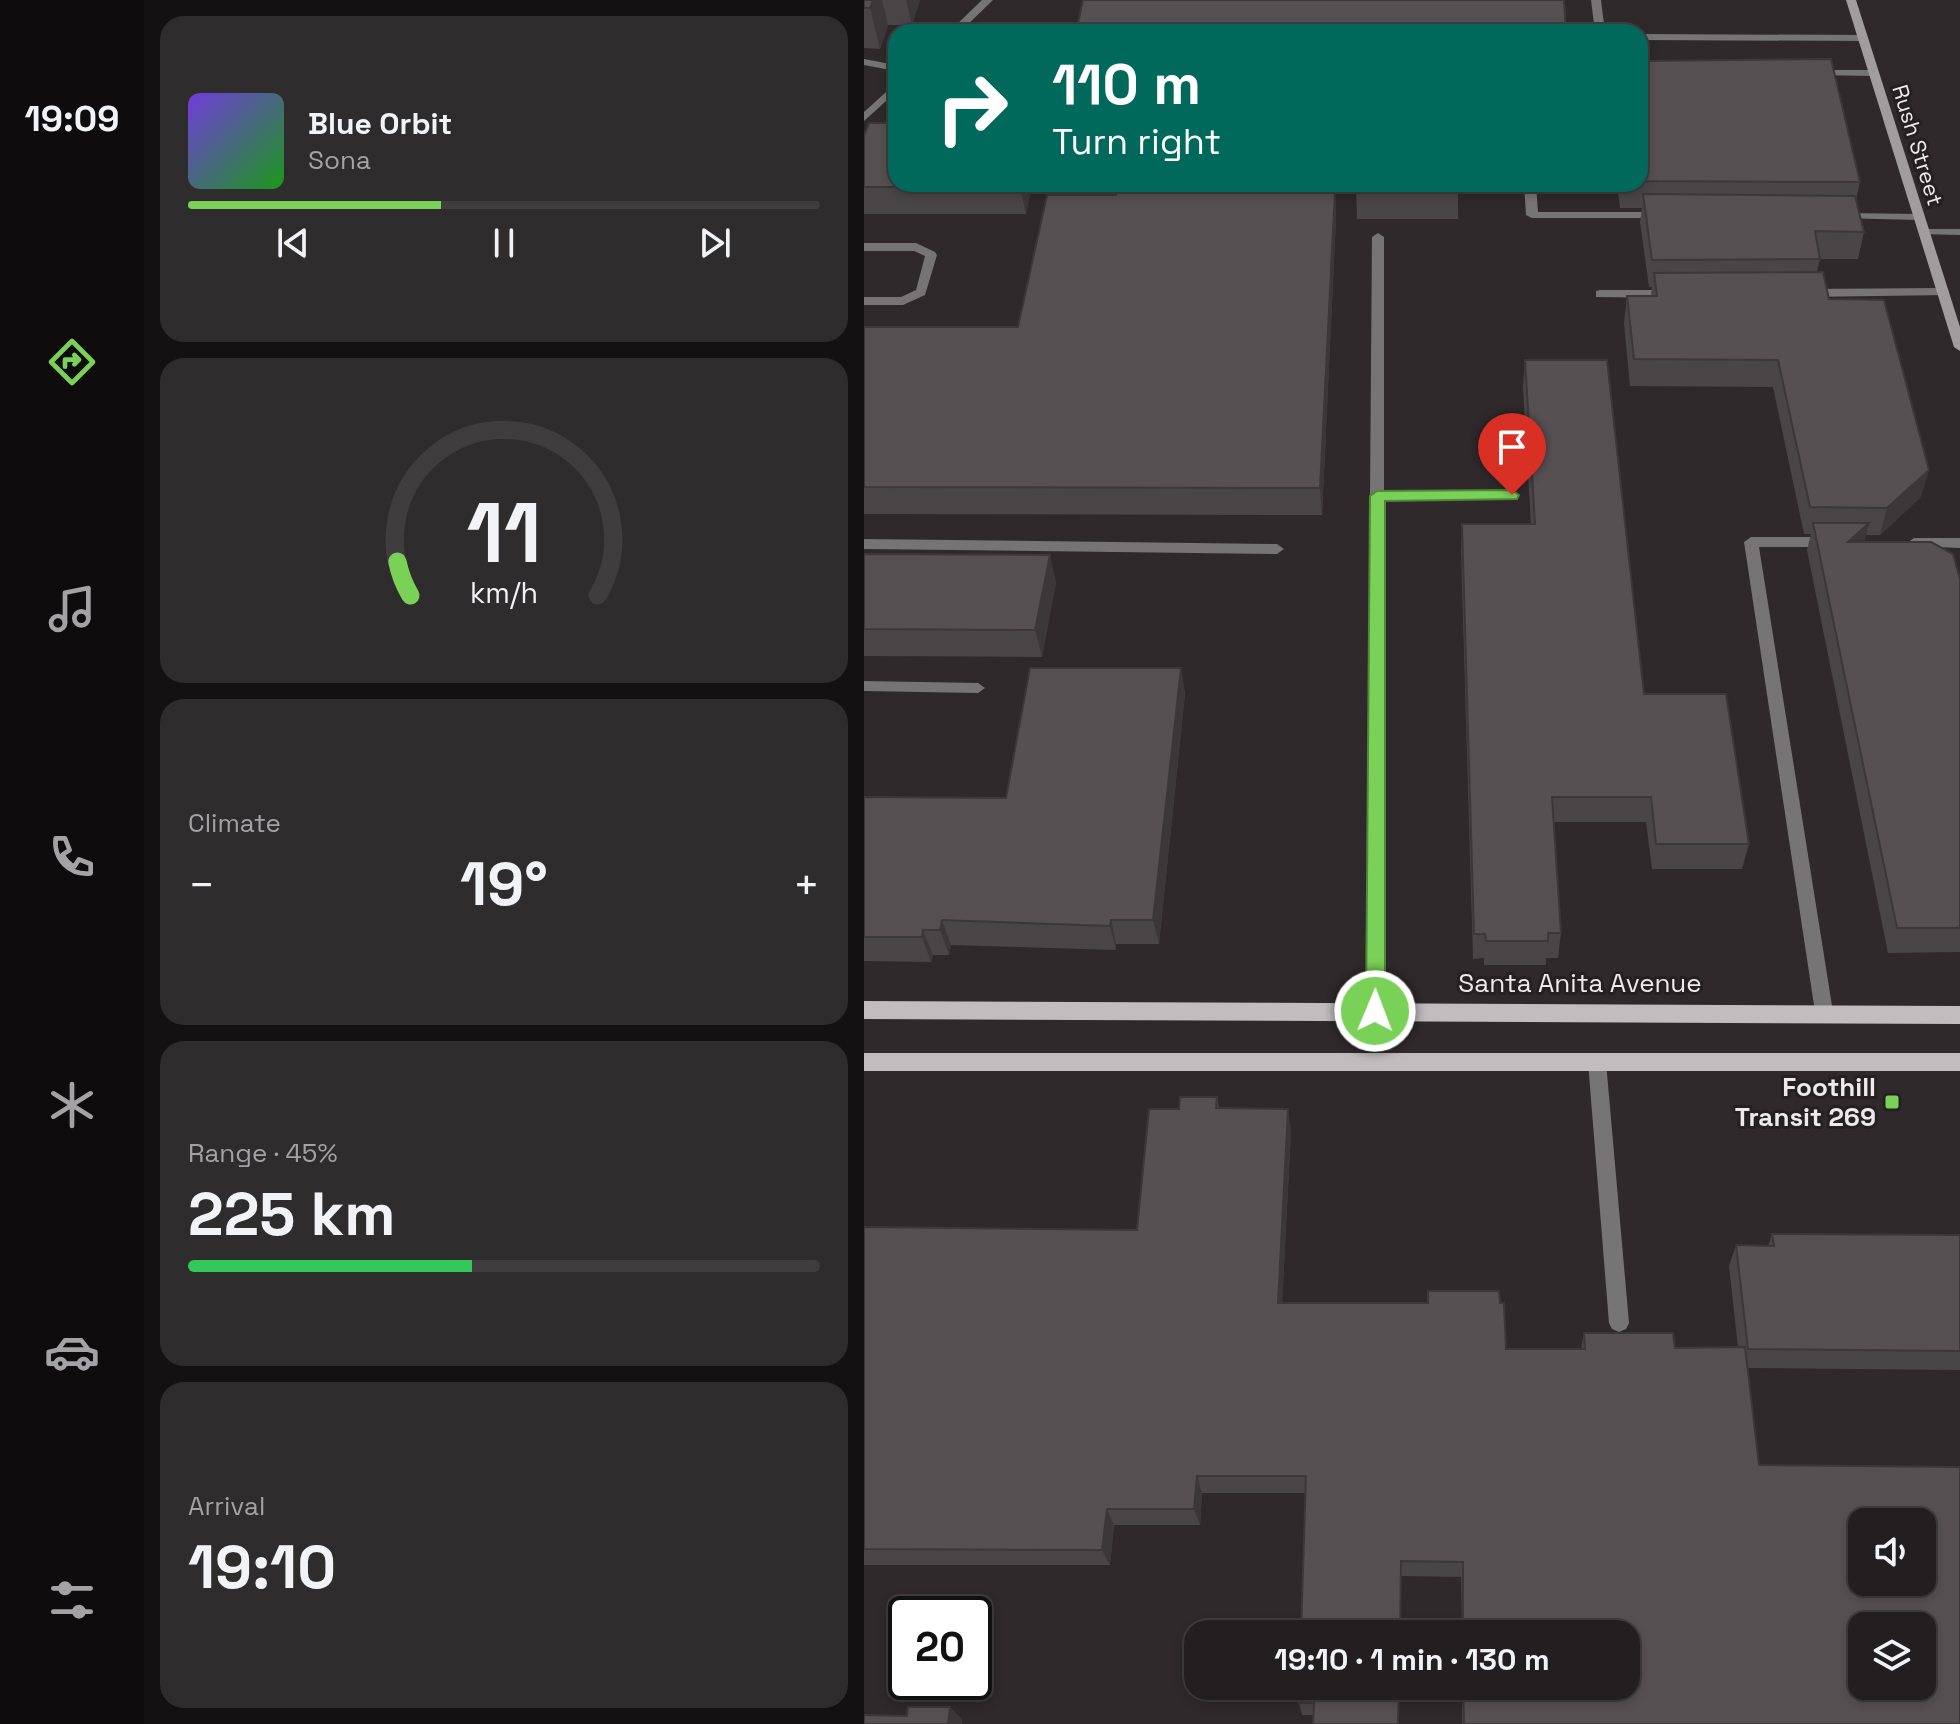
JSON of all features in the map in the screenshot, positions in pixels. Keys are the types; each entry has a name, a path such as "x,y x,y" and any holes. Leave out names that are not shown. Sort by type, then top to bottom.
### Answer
{"main road":[{"name":"Santa Anita Avenue","path":"864,1010 1960,1015"},
{"path":"864,1062 1960,1062"}],"street":[{"path":"962,24 988,0"},
{"path":"1596,0 1599,24"},
{"name":"Rush Street","path":"1851,0 1960,347"},
{"path":"1648,37 1863,38"},
{"path":"864,62 888,66"},
{"path":"1796,73 1874,73"},
{"path":"864,118 888,94"},
{"path":"1250,192 1287,205 1311,202 1319,192"},
{"path":"1531,192 1532,215 1671,215"},
{"path":"1825,216 1919,217"},
{"path":"1924,232 1960,232"},
{"path":"1375,1011 1378,237"},
{"path":"864,247 916,247 931,255 921,292 903,301 864,301"},
{"path":"1792,293 1943,292"},
{"path":"1600,294 1680,294"},
{"path":"1377,496 1512,495"},
{"path":"1824,1012 1751,542 1841,542"},
{"path":"1900,543 1960,543"},
{"path":"864,544 1277,549"},
{"path":"864,686 978,688"},
{"path":"1597,1062 1619,1323"}],"building":[{"path":"864,0 873,0 870,8 864,8"},
{"path":"1083,0 1564,0 1566,24 1078,24"},
{"path":"1831,59 1860,182 1648,181 1648,61"},
{"path":"869,123 888,123 888,187 864,187 864,136"},
{"path":"1117,192 1335,192 1320,488 864,487 864,327 1018,327 1047,195 1116,195"},
{"path":"1643,194 1855,196 1864,232 1815,231 1820,259 1652,260"},
{"path":"1823,272 1829,299 1884,300 1929,470 1887,508 1810,507 1778,360 1634,359 1627,296 1657,296 1654,273"},
{"path":"1525,360 1607,360 1644,694 1726,694 1749,844 1656,844 1651,797 1552,797 1561,933 1548,933 1548,941 1486,941 1485,934 1474,934 1462,524 1535,524"},
{"path":"1813,523 1869,523 1848,542 1931,542 1953,554 1960,579 1960,928 1897,928"},
{"path":"864,554 1050,555 1035,630 864,629"},
{"path":"1030,668 1181,668 1153,920 1111,920 1110,926 942,920 940,930 923,930 922,937 864,937 864,797 1006,798"},
{"path":"1180,1097 1217,1097 1216,1108 1288,1109 1278,1303 1428,1303 1428,1291 1499,1291 1500,1303 1504,1303 1506,1349 1585,1349 1584,1333 1673,1333 1675,1348 1745,1347 1759,1465 1960,1467 1960,1724 1464,1724 1463,1700 1640,1700 1640,1620 1463,1620 1463,1562 1401,1561 1400,1620 1301,1620 1306,1476 1197,1476 1194,1509 1107,1509 1102,1550 864,1549 864,1227 1137,1230 1149,1109 1179,1109"},
{"path":"1772,1234 1960,1235 1960,1351 1748,1349 1736,1245 1774,1246"},
{"path":"1299,1700 1399,1700 1398,1724 1313,1724 1314,1703 1299,1703"},
{"path":"908,1707 950,1707 948,1724 864,1724 864,1715 907,1716"}],"place":[{"name":"Foothill Transit 269","path":"1892,1102"}],"route":[{"path":"1375,1011 1377,496 1512,495"}]}
